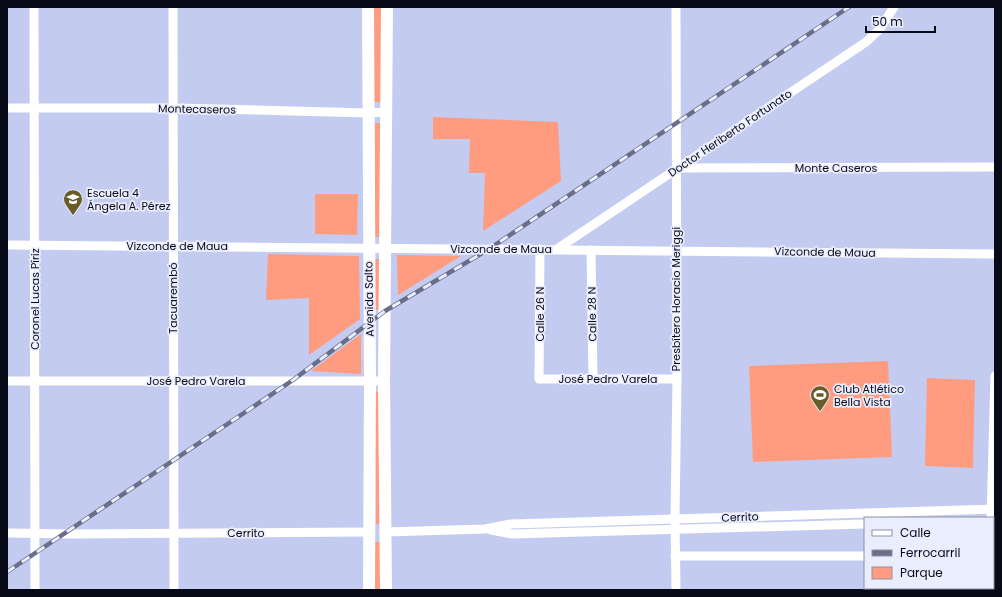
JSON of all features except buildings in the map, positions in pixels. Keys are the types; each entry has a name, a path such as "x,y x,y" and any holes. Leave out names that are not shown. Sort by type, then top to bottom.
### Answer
{"street":[{"name":"Coronel Lucas Píriz","path":"34,7 35,590"},
{"name":"Tacuarembó","path":"173,7 174,590"},
{"name":"Avenida Salto","path":"368,7 368,248 370,381 368,590"},
{"name":"Avenida Salto","path":"386,590 384,381 387,7"},
{"name":"Presbítero Horacio Meriggi","path":"676,7 676,590"},
{"name":"Doctor Heriberto Fortunato","path":"557,249 866,42 880,29 894,7"},
{"name":"Montecaseros","path":"7,108 174,108 368,113 386,112"},
{"name":"Monte Caseros","path":"676,168 995,167"},
{"name":"Vizconde de Maua","path":"7,245 995,254"},
{"name":"Calle 26 N","path":"539,379 540,249"},
{"name":"Calle 28 N","path":"591,250 593,379"},
{"path":"992,512 995,376"},
{"name":"José Pedro Varela","path":"539,379 677,379"},
{"name":"José Pedro Varela","path":"7,381 384,381"},
{"name":"Cerrito","path":"485,530 511,524 992,512"},
{"name":"Cerrito","path":"7,533 386,532 485,530 512,534 864,524"},
{"path":"676,556 864,556"}],"green space":[{"path":"372,7 383,7 381,102 372,102"},
{"path":"433,117 558,122 561,181 483,231 485,173 469,173 470,139 433,139"},
{"path":"375,123 382,123 382,237 375,237"},
{"path":"315,194 358,194 357,235 315,234"},
{"path":"268,254 359,256 360,319 309,355 309,298 266,300"},
{"path":"397,255 461,256 398,295"},
{"path":"374,259 380,259 381,307 374,312"},
{"path":"361,334 361,374 311,371"},
{"name":"Club Atlético Bella Vista","path":"888,361 892,457 753,462 749,366"},
{"path":"927,378 975,380 973,468 925,466"},
{"path":"374,392 381,392 382,524 376,524"},
{"path":"375,542 382,542 381,590 375,590"}],"railway":[{"path":"7,572 293,380 385,311 489,249 849,7"}],"place":[{"name":"Escuela 4 Ángela A. Pérez","path":"73,216"},
{"name":"Club Atlético Bella Vista","path":"820,412"}]}
